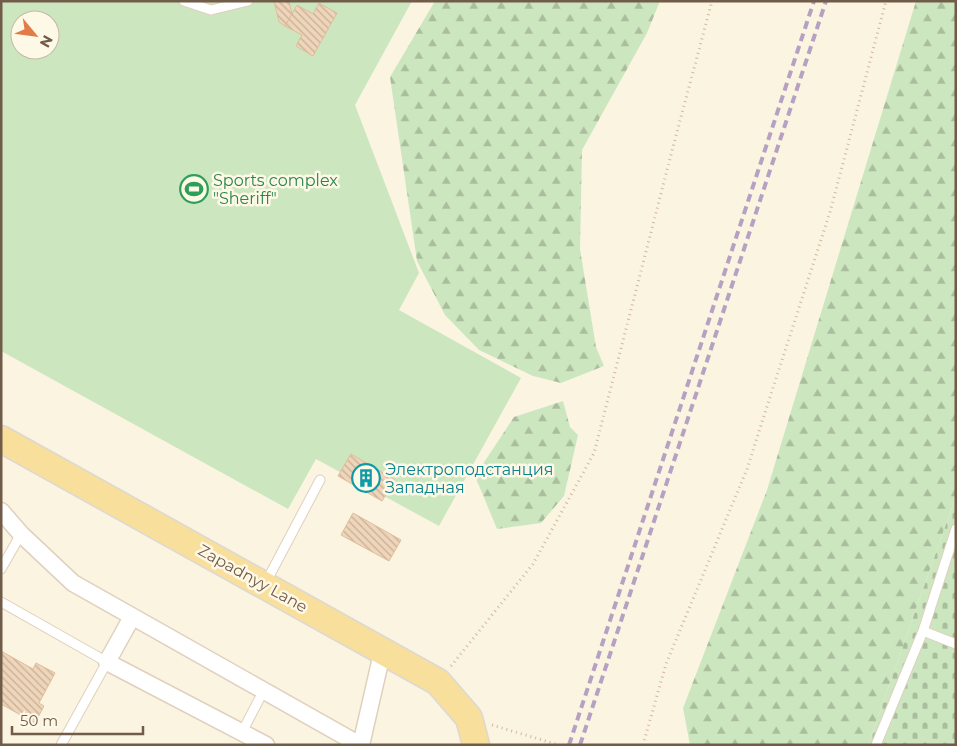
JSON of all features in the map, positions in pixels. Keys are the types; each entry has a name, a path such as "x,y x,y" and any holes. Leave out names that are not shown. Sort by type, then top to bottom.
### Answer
{"main road":[{"name":"Zapadnyy Lane","path":"1,439 383,649 438,682 469,718 476,745"}],"street":[{"path":"1,511 21,534 73,583 361,745 383,649"},
{"path":"132,617 107,662 266,745"}],"lane":[{"path":"184,1 211,10 248,1"},
{"path":"265,585 320,480"},
{"path":"876,745 923,630 956,529"},
{"path":"1,569 21,534"},
{"path":"1,602 107,662 61,745"},
{"path":"923,630 956,644"},
{"path":"242,732 264,690"}],"path":[{"path":"438,682 533,564 594,453 672,147 712,1"},
{"path":"643,745 666,664 747,469 830,212 886,1"},
{"path":"469,718 559,745"}],"green space":[{"name":"Sports complex \"Sheriff\"","path":"1,1 412,1 355,105 419,273 399,310 521,378 439,526 316,459 288,509 1,351"},
{"path":"435,1 660,1 647,33 582,150 580,249 596,347 604,366 561,383 533,376 479,350 445,315 417,261 390,77"},
{"path":"916,1 956,1 956,496 868,745 690,745 683,708 767,490"},
{"path":"563,401 570,427 578,435 564,496 541,523 497,529 475,476 514,417"},
{"path":"956,496 956,745 868,745"}],"building":[{"path":"274,1 289,1 292,14 285,26 279,22"},
{"path":"319,3 337,13 313,56 296,46 302,35 285,26 297,5 313,14"},
{"name":"Электроподстанция Западная","path":"351,454 395,480 382,501 338,476"},
{"path":"353,513 401,540 389,561 341,535"},
{"path":"1,651 33,669 36,663 55,673 39,703 44,706 35,723 1,704"}],"railway":[{"path":"569,745 814,1"},
{"path":"580,745 826,1"}],"place":[{"name":"Sports complex \"Sheriff\"","path":"194,189"},
{"name":"Электроподстанция Западная","path":"366,478"}]}
